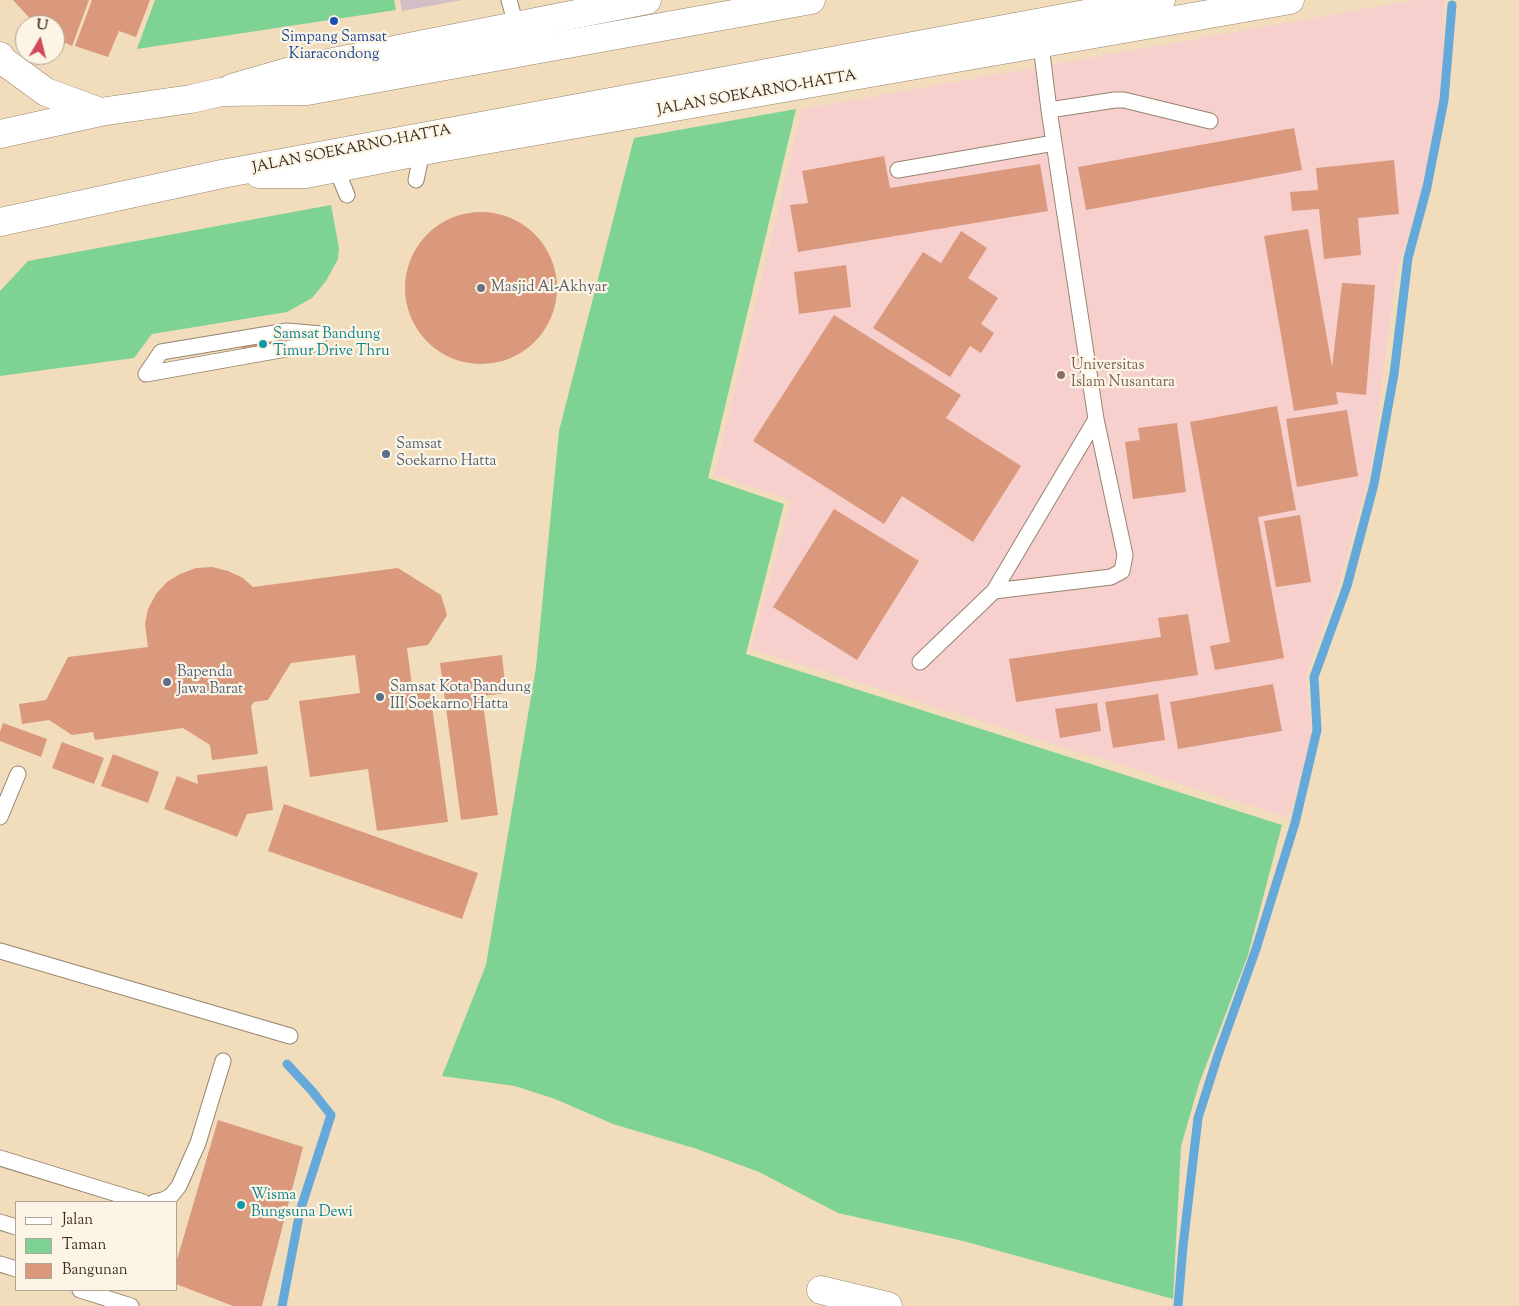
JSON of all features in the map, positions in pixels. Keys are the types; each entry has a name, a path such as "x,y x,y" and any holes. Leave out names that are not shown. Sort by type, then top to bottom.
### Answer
{"main road":[{"path":"0,134 100,112 191,99 221,92 298,69 513,12 647,0"},
{"path":"221,92 307,91 811,0"},
{"name":"JALAN SOEKARNO-HATTA","path":"0,222 222,174 1161,0"},
{"name":"JALAN SOEKARNO-HATTA","path":"222,174 306,174 1290,0"},
{"path":"0,56 2,60 46,92 100,112"},
{"path":"0,237 49,218 109,199"},
{"path":"821,1290 888,1306"}],"lane":[{"path":"994,592 1111,577 1122,571 1125,555 1096,419 1049,110 1041,45"},
{"path":"1049,110 1124,100 1210,121"},
{"path":"898,170 1054,142"},
{"path":"416,180 422,152"},
{"path":"336,168 347,195"},
{"path":"146,374 161,352 286,331 318,339"},
{"path":"920,662 994,592 1096,419"},
{"path":"0,817 18,774"},
{"path":"0,951 290,1036"},
{"path":"159,1201 172,1196 179,1186 198,1143 223,1061"},
{"path":"0,1158 140,1201"},
{"path":"0,1222 15,1227"},
{"path":"0,1264 15,1270"},
{"path":"83,1291 131,1306"}],"shaded area":[{"path":"400,0 462,0 402,11"},
{"name":"Universitas Islam Nusantara","path":"1415,0 1444,0 1442,88 1421,192 1396,276 1370,475 1337,590 1306,674 1312,735 1289,818 751,649 791,500 714,475 802,109"}],"green space":[{"path":"155,0 394,0 396,10 137,49"},
{"path":"796,109 708,478 784,504 746,654 1282,825 1248,955 1199,1084 1181,1146 1173,1299 963,1241 838,1213 759,1172 697,1149 613,1124 555,1099 515,1086 442,1076 486,965 536,667 559,431 634,138"},
{"path":"331,205 339,248 338,259 326,281 312,298 287,312 152,334 134,358 0,376 0,291 28,261"}],"building":[{"path":"13,0 89,0 72,46 65,43 65,15 27,15"},
{"path":"92,0 150,0 136,37 119,31 108,57 75,46"},
{"path":"1294,128 1302,170 1086,210 1078,167"},
{"path":"884,156 890,188 1040,164 1048,211 798,252 790,205 808,203 802,171"},
{"path":"1394,160 1399,214 1358,218 1361,255 1324,259 1319,209 1292,211 1290,192 1318,190 1316,168"},
{"name":"Masjid Al-Akhyar","path":"481,212 510,218 535,234 551,259 557,288 551,317 535,342 510,358 481,364 452,358 427,342 411,317 405,288 411,259 427,234 452,218"},
{"path":"1308,229 1332,367 1342,283 1375,285 1366,395 1336,392 1338,404 1294,411 1264,236"},
{"path":"961,231 987,248 968,278 998,298 981,324 994,333 981,353 970,346 950,377 873,328 923,252 941,263"},
{"path":"846,265 851,307 799,314 794,272"},
{"path":"834,315 961,395 946,418 1021,466 973,542 902,496 884,524 753,441"},
{"name":"Samsat Bandung Timur Drive Thru","path":"283,334 285,346 243,354 240,342"},
{"path":"1277,406 1296,510 1258,517 1284,658 1215,670 1210,646 1230,642 1190,422"},
{"path":"1347,410 1358,476 1297,487 1286,419"},
{"path":"1177,423 1186,492 1133,499 1125,442 1140,440 1138,428"},
{"path":"834,509 919,561 857,660 773,607"},
{"path":"1300,515 1311,582 1276,587 1264,521"},
{"path":"212,567 228,571 243,578 253,587 398,568 441,595 447,615 428,645 407,648 412,686 429,684 448,822 377,831 368,769 310,777 299,701 360,693 355,655 291,663 268,700 254,702 251,706 258,754 212,760 210,745 183,728 95,740 93,732 72,735 49,720 22,724 19,704 46,700 68,657 148,647 145,624 148,609 156,594 167,582 180,574 196,568"},
{"path":"1188,614 1198,675 1016,702 1009,659 1161,637 1158,618"},
{"path":"502,655 506,693 482,696 498,815 461,820 440,663"},
{"path":"1273,684 1282,731 1178,749 1170,702"},
{"path":"1158,694 1165,740 1113,748 1105,702"},
{"path":"1097,703 1101,731 1060,738 1055,709"},
{"path":"3,723 47,739 41,757 0,741"},
{"path":"62,742 104,758 94,784 52,768"},
{"path":"113,754 159,772 148,803 101,786"},
{"path":"267,766 273,810 247,814 237,837 164,809 177,776 198,784 197,775"},
{"path":"284,804 478,873 462,919 268,851"},
{"name":"Wisma Bungsuna Dewi","path":"218,1120 303,1147 262,1306 233,1306 178,1285 178,1256"}],"waterway":[{"path":"1178,1306 1198,1118 1218,1055 1256,949 1295,823 1317,730 1314,677 1347,586 1374,484 1394,374 1408,258 1427,187 1444,100 1452,5"},
{"path":"282,1306 300,1211 331,1115 287,1064"}],"place":[{"name":"Simpang Samsat Kiaracondong","path":"334,21"},
{"name":"Masjid Al-Akhyar","path":"481,288"},
{"name":"Samsat Bandung Timur Drive Thru","path":"263,344"},
{"name":"Universitas Islam Nusantara","path":"1061,375"},
{"name":"Samsat Soekarno Hatta","path":"386,454"},
{"name":"Bapenda Jawa Barat","path":"167,682"},
{"name":"Samsat Kota Bandung III Soekarno Hatta","path":"380,697"},
{"name":"Wisma Bungsuna Dewi","path":"241,1205"}]}
